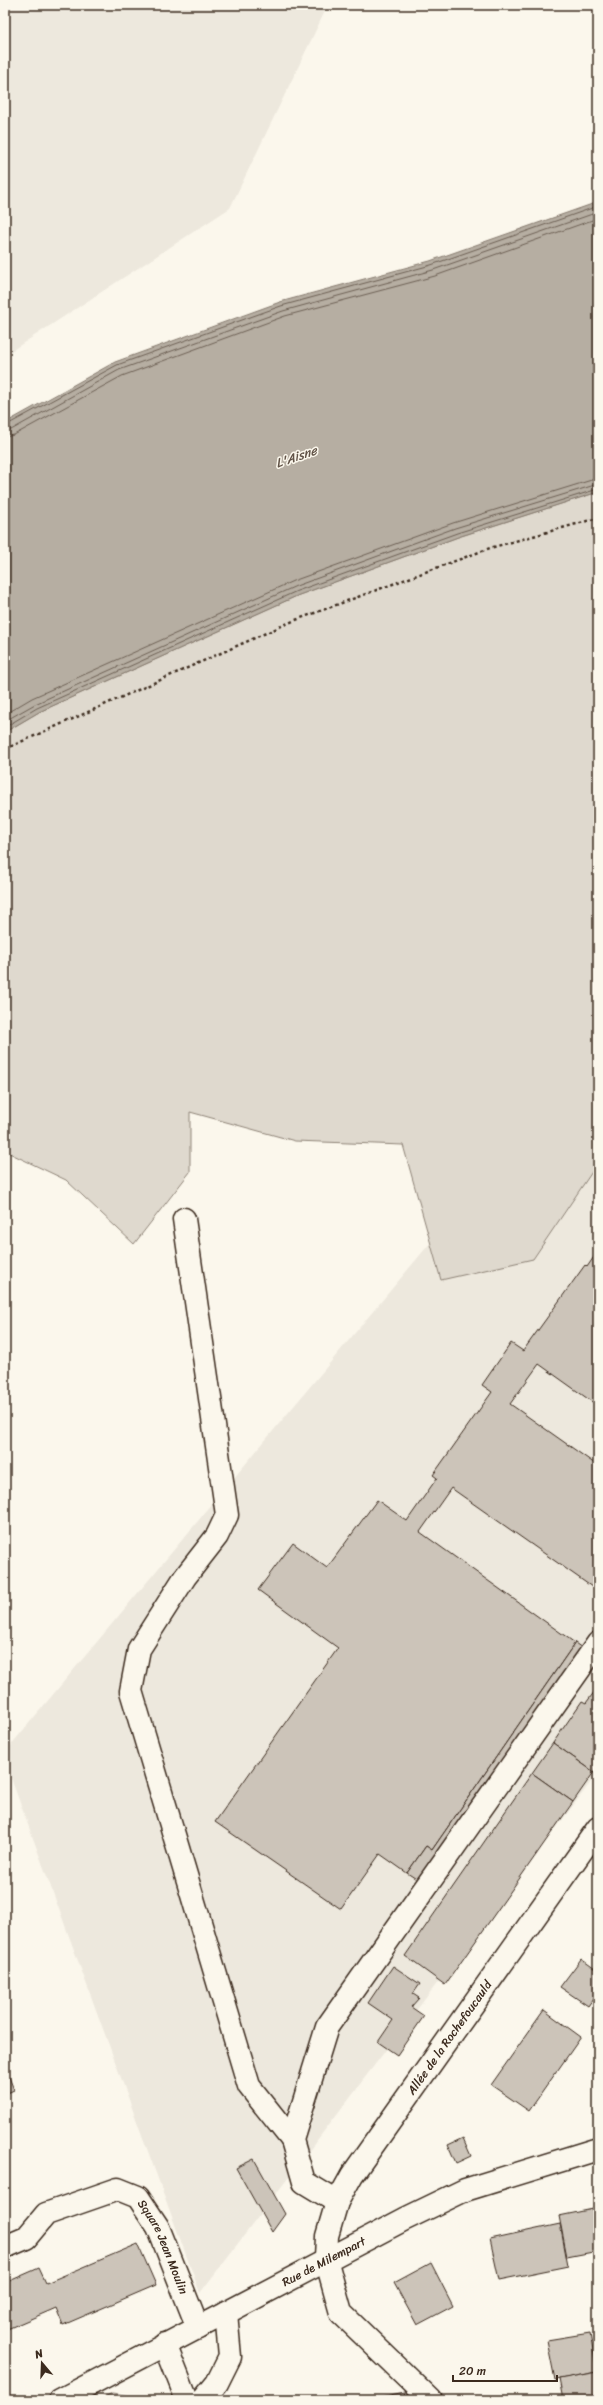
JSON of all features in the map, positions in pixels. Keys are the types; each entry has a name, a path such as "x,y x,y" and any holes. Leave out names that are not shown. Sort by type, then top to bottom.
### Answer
{"street":[{"path":"184,1219 227,1515 217,1536 184,1577 139,1649 131,1691 249,2086 292,2140 304,2182 337,2202"},
{"path":"292,2140 327,2027 598,1643"},
{"name":"Allée de la Rochefoucauld","path":"431,2400 341,2313 326,2259 326,2236 337,2202 352,2175 598,1828"},
{"name":"Rue de Milempart","path":"60,2400 326,2259 465,2190 598,2149"},
{"name":"Square Jean Moulin","path":"5,2247 26,2238 46,2214 118,2189 138,2197 158,2227 198,2328"},
{"path":"203,2400 217,2383 230,2357 226,2313"},
{"path":"165,2344 187,2400"}],"path":[{"path":"5,749 293,621 490,548 598,518"}],"shaded area":[{"path":"5,5 328,5 230,208 5,355"},
{"path":"598,492 598,1163 533,1259 441,1280 403,1145 295,1141 190,1112 190,1172 134,1244 66,1180 5,1151 5,732 39,712 299,595 458,537"},
{"path":"598,1042 598,1773 200,2293 5,1762 5,1752"},
{"path":"112,2393 138,2397 139,2400 99,2400"}],"water":[{"name":"L'Aisne","path":"598,202 598,492 458,537 299,595 39,712 5,732 5,423 115,362 280,302 430,261"}],"building":[{"path":"598,1251 598,1406 539,1364 510,1404 598,1466 598,1578 592,1587 451,1488 420,1532 575,1643 432,1850 426,1846 407,1873 380,1854 341,1909 215,1822 338,1648 258,1590 293,1543 327,1568 377,1500 407,1521 437,1478 433,1475 492,1392 482,1385 511,1343 523,1351 585,1265 587,1267"},
{"path":"575,1643 582,1648 421,1882 407,1873 426,1846 432,1850"},
{"path":"598,1687 598,1767 594,1772 553,1743 582,1701 586,1703"},
{"path":"553,1743 594,1772 573,1802 532,1773"},
{"path":"532,1773 573,1802 445,1985 405,1956"},
{"path":"581,1959 598,1971 598,1992 588,2006 560,1987"},
{"path":"393,1966 420,1984 413,1994 419,1998 411,2007 424,2016 397,2055 378,2042 393,2020 368,2003"},
{"path":"544,2010 581,2037 529,2111 491,2085"},
{"path":"9,2077 14,2090 5,2094 5,2078"},
{"path":"463,2138 471,2156 456,2163 448,2145"},
{"path":"254,2159 285,2214 272,2232 236,2168"},
{"path":"598,2208 598,2251 567,2257 559,2216"},
{"path":"560,2224 568,2266 499,2280 490,2239"},
{"path":"138,2244 156,2285 63,2325 56,2308 5,2330 5,2283 39,2268 46,2283"},
{"path":"431,2263 453,2306 417,2325 394,2283"},
{"path":"590,2333 597,2372 555,2380 547,2340"},
{"path":"597,2372 598,2400 563,2400 559,2379"},
{"path":"405,2393 407,2400 370,2400"}]}
